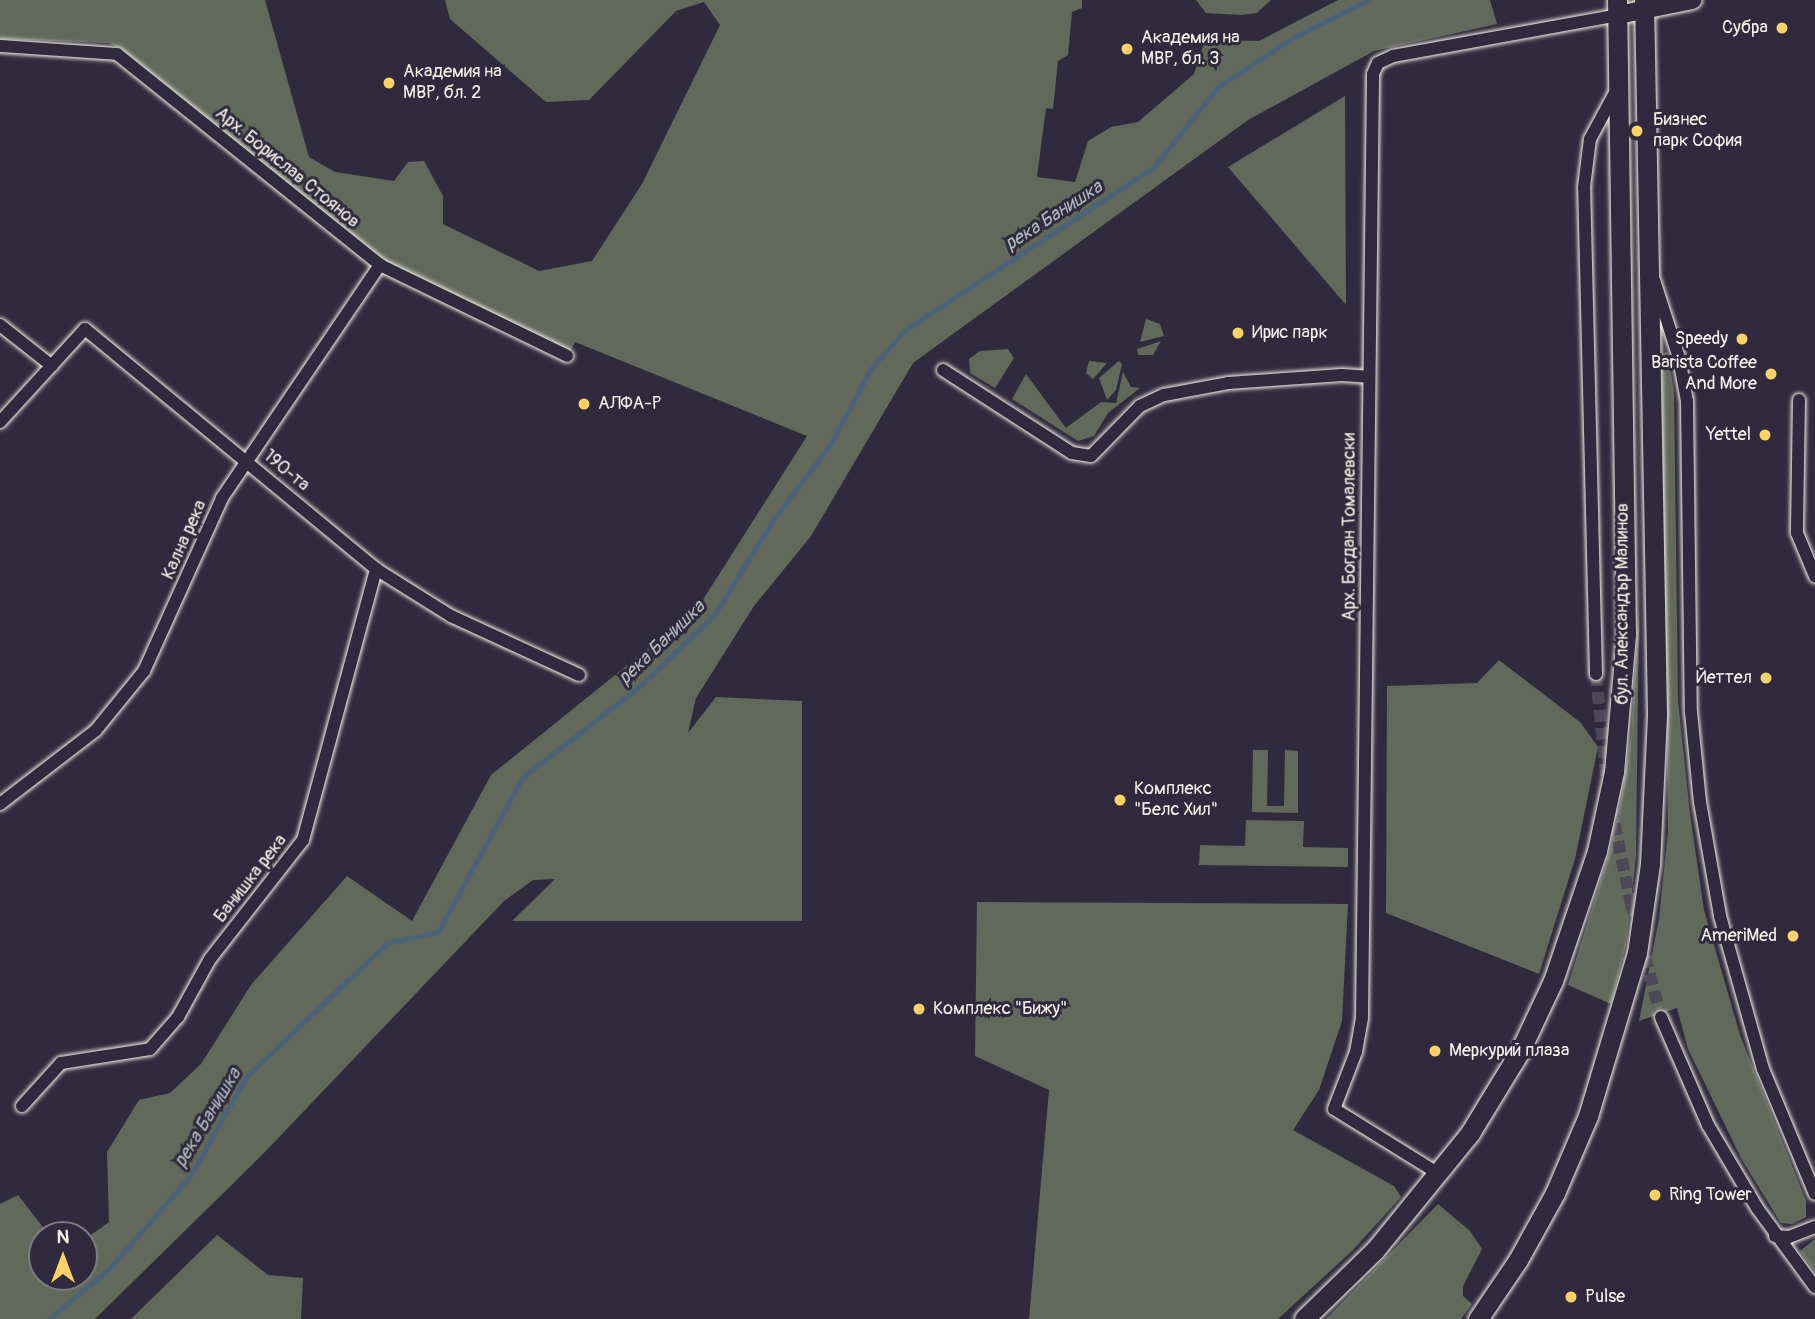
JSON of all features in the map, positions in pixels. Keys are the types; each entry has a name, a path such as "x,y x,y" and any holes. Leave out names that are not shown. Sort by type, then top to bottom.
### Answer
{"main road":[{"name":"бул. Александър Малинов","path":"1478,1319 1518,1260 1588,1116 1620,1019 1637,953 1650,864 1657,714 1645,5"},
{"name":"бул. Александър Малинов","path":"1304,1319 1375,1250 1439,1174 1520,1051 1553,981 1594,862 1614,772 1626,634 1617,8"}],"street":[{"path":"1617,8 1692,0"},
{"name":"Арх. Богдан Томалевски","path":"1439,1174 1334,1109 1356,1052 1362,1018 1371,88 1378,63 1393,56 1617,8"},
{"name":"Арх. Борислав Стоянов","path":"0,46 117,54 380,265 567,356"},
{"name":"бул. Александър Малинов","path":"1596,674 1585,175 1590,139 1618,88"},
{"name":"бул. Александър Малинов","path":"1649,264 1679,358 1687,401 1691,712 1700,802 1720,916 1741,1000 1763,1069 1810,1169 1815,1194"},
{"name":"Кална река","path":"0,804 96,730 144,671 222,498 380,265"},
{"path":"0,325 52,366 0,422"},
{"name":"190-та","path":"52,366 85,330 376,569 452,616 579,675"},
{"path":"943,370 1072,453 1091,456 1140,406 1164,395 1228,383 1342,375 1368,377"},
{"path":"1799,400 1797,533 1815,576"},
{"name":"Банишка река","path":"22,1106 61,1063 150,1049 178,1017 210,959 303,841 376,569"},
{"path":"1661,1017 1708,1125 1775,1236 1815,1287"},
{"path":"1775,1236 1789,1237 1815,1227"}],"green space":[{"path":"0,0 265,0 309,157 335,172 394,181 408,162 424,161 443,196 443,224 539,271 592,261 642,184 720,25 704,2 676,11 589,100 546,102 450,19 445,0 1082,0 1082,8 1072,12 1068,55 1058,61 1053,109 1046,108 1037,177 1075,182 1088,141 1111,127 1138,122 1194,74 1205,40 1259,41 1338,0 1490,0 1497,24 1374,51 1248,120 913,363 811,536 754,606 696,698 688,733 716,697 802,701 802,921 512,921 555,879 533,880 504,901 263,1154 95,1319 0,1319 0,1204 18,1195 38,1221 28,1221 28,1291 98,1291 98,1230 109,1222 107,1152 139,1100 170,1093 201,1064 251,985 347,876 412,921 491,775 697,609 807,436 575,342 570,351 383,261 120,48 108,43 0,39"},
{"path":"1196,0 1271,0 1257,13 1241,15 1206,13"},
{"path":"1345,96 1346,305 1228,167"},
{"path":"1146,319 1160,324 1164,336 1140,342"},
{"path":"1161,341 1153,355 1138,355 1137,349"},
{"path":"1008,349 1014,358 995,388 970,373 969,359 980,351"},
{"path":"1667,352 1674,390 1678,701 1690,814 1704,910 1740,1035 1806,1201 1806,1217 1792,1224 1781,1223 1742,1160 1688,1049 1677,1008 1639,1021 1659,919 1668,832 1662,408 1662,354"},
{"path":"1089,361 1107,363 1093,379 1086,373"},
{"path":"1119,361 1122,364 1116,390 1107,400 1099,378"},
{"path":"1123,372 1131,387 1140,388 1108,413 1094,436 1078,441 1012,399 1026,374 1066,428 1101,402 1116,403"},
{"path":"1639,609 1636,856 1626,945 1611,1004 1568,985 1611,847 1622,794 1631,734"},
{"path":"1499,660 1580,722 1598,747 1575,859 1539,974 1386,913 1387,686 1477,683"},
{"path":"1253,750 1268,750 1267,806 1284,806 1285,750 1298,751 1298,813 1252,812"},
{"path":"1246,820 1304,821 1303,847 1348,848 1348,867 1199,865 1200,845 1245,846"},
{"path":"977,902 1348,904 1342,1021 1319,1090 1293,1130 1394,1186 1401,1197 1352,1251 1278,1319 1029,1319 1049,1090 975,1056"},
{"path":"1438,1204 1470,1231 1482,1249 1463,1286 1463,1296 1472,1304 1461,1319 1326,1319"},
{"path":"217,1235 268,1275 303,1278 301,1319 131,1319"},
{"path":"1815,1239 1815,1272 1800,1251"}],"waterway":[{"name":"река Банишка","path":"49,1319 109,1269 191,1175 246,1077 387,943 438,932 523,777 640,686 715,614 773,520 830,445 871,369 905,330 1153,168 1218,87 1296,36 1368,0"}],"tunnel":[{"path":"1596,674 1607,785"},
{"path":"1611,806 1631,904 1661,1017"}],"place":[{"name":"Субра","path":"1782,28"},
{"name":"Академия на МВР, бл. 3","path":"1127,49"},
{"name":"Академия на МВР, бл. 2","path":"389,83"},
{"name":"Бизнес парк София","path":"1637,131"},
{"name":"Ирис парк","path":"1238,333"},
{"name":"Speedy","path":"1742,339"},
{"name":"Barista Coffee And More","path":"1771,374"},
{"name":"АЛФА-Р","path":"584,404"},
{"name":"Yettel","path":"1765,435"},
{"name":"Йеттел","path":"1766,678"},
{"name":"Комплекс \"Белс Хил\"","path":"1120,800"},
{"name":"AmeriMed","path":"1793,936"},
{"name":"Комплекс \"Бижу\"","path":"919,1009"},
{"name":"Меркурий плаза","path":"1435,1051"},
{"name":"Ring Tower","path":"1655,1195"},
{"name":"Pulse","path":"1571,1297"}]}
